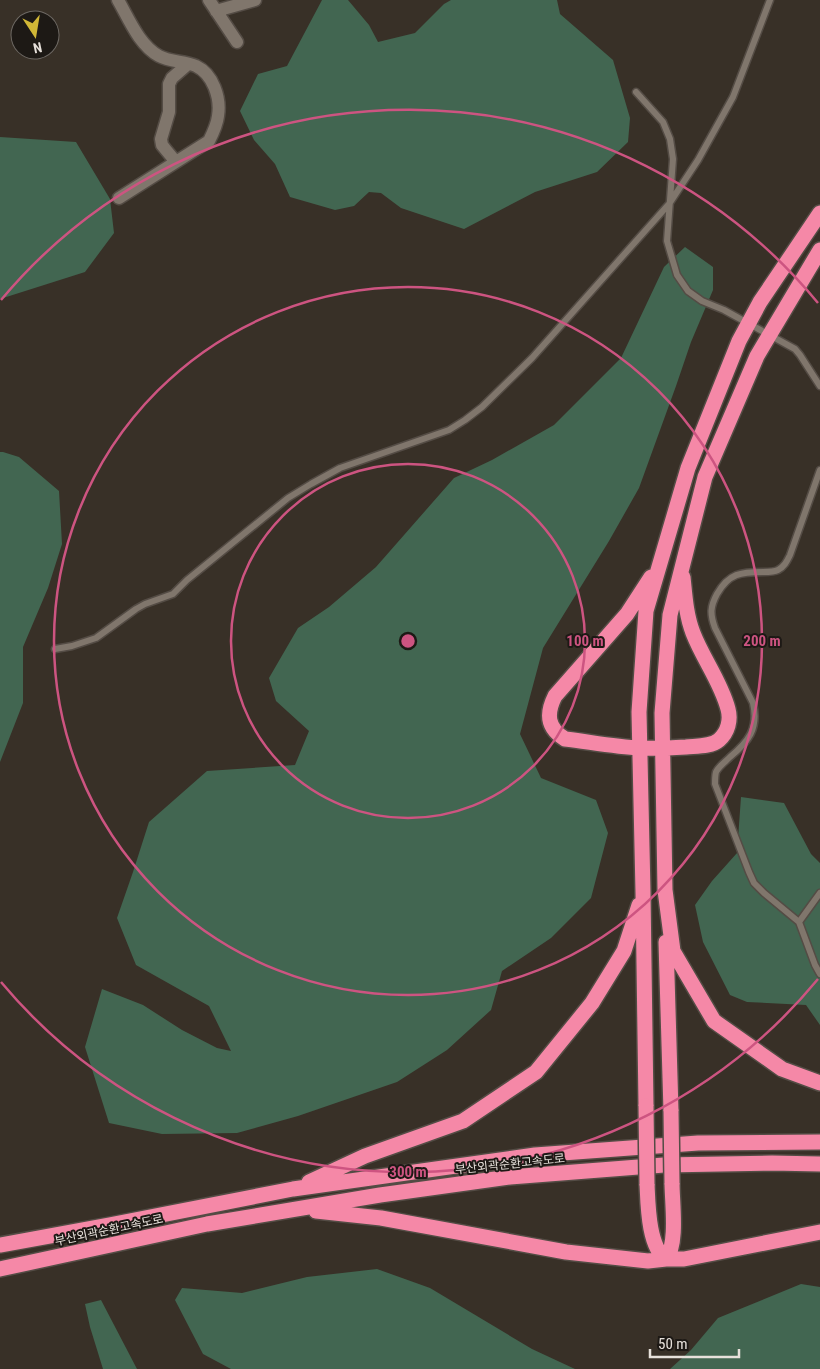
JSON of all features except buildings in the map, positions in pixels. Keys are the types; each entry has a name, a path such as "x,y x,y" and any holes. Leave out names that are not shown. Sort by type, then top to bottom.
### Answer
{"highway":[{"path":"666,1259 659,1251 655,1241 648,1210 647,1184 639,712 646,611 688,468 739,341 760,302 820,212"},
{"path":"666,1259 672,1248 673,1237 662,714 670,615 705,477 757,356 820,250"},
{"path":"661,560 634,604 555,696 550,707 549,718 556,734 565,739 640,748 663,748 709,744 718,740 728,727 730,716 726,702 693,634 688,618 682,568"},
{"path":"665,890 673,951 714,1021 782,1069 820,1084"},
{"path":"293,1189 364,1156 463,1121 536,1072 592,1003 624,951 643,892"},
{"name":"부산외곽순환고속도로","path":"0,1245 293,1189 534,1155 698,1143 820,1142"},
{"name":"부산외곽순환고속도로","path":"0,1269 207,1224 380,1195 510,1177 664,1165 820,1164"},
{"path":"295,1209 381,1218 566,1252 648,1261 684,1259 820,1232"}],"street":[{"path":"118,0 148,47 159,56 188,64 206,73 212,80 218,100 218,115 208,142 118,198"},
{"path":"209,0 237,42"},
{"path":"216,11 255,0"},
{"path":"176,162 166,150 161,139 169,112 169,84 172,78 188,64"}],"lane":[{"path":"55,649 72,646 96,638 136,609 173,594 187,580 288,498 311,484 340,468 449,430 482,407 532,358 669,204 698,160 733,97 770,0"},
{"path":"636,92 663,122 670,139 673,176 669,204 668,241 677,275 688,291 702,302 724,310 795,350 820,386"},
{"path":"820,470 790,555 785,564 777,571 748,572 735,575 726,581 711,605 715,628 753,703 756,714 752,732 742,747 719,767 715,784 754,883 799,922 820,974"},
{"path":"799,922 820,893"}],"green space":[{"path":"322,0 348,0 369,25 378,42 415,33 444,4 451,0 557,0 560,14 613,60 630,118 628,142 597,172 535,192 464,229 401,208 381,193 369,192 354,206 335,210 290,197 275,164 254,140 240,111 258,74 287,66"},
{"path":"0,137 76,142 110,199 114,233 85,272 0,299"},
{"path":"685,247 713,267 713,290 691,342 639,488 609,541 543,648 520,734 541,778 596,800 608,833 591,898 551,938 502,971 491,1010 447,1050 397,1082 298,1116 237,1133 162,1134 109,1123 85,1047 102,989 143,1005 182,1030 217,1048 231,1051 209,1006 136,965 117,918 149,822 207,771 295,765 309,731 276,701 269,678 298,628 329,607 376,567 454,478 492,460 554,425 621,358 664,267"},
{"path":"0,452 19,457 59,491 62,544 48,588 23,647 23,703 0,762"},
{"path":"741,797 784,803 811,854 820,863 820,1025 806,1005 747,1002 730,995 703,942 695,905 712,881 737,853"},
{"path":"377,1269 430,1288 532,1349 575,1369 231,1369 203,1354 175,1300 182,1288 242,1293 307,1277"},
{"path":"801,1284 820,1287 820,1369 670,1369 691,1350 718,1318"},
{"path":"101,1300 137,1369 103,1369 85,1304"}]}
